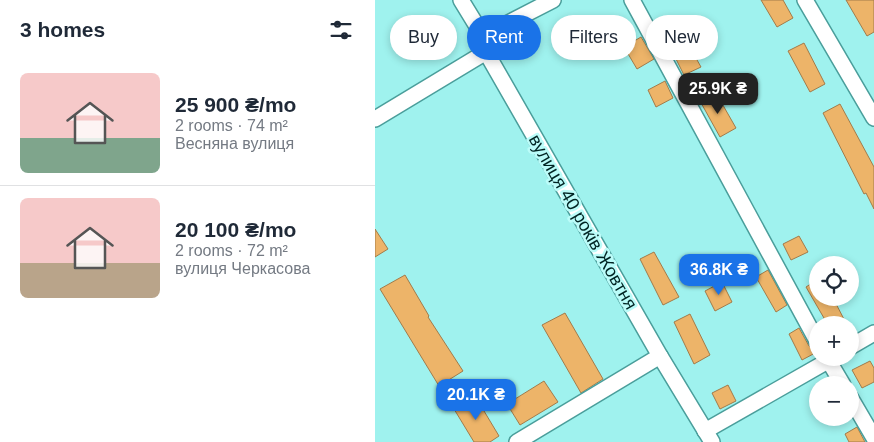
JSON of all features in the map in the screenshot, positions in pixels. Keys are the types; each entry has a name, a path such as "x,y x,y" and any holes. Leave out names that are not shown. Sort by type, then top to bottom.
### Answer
{"street":[{"name":"вулиця 40 років Жовтня","path":"461,0 470,15"},
{"path":"524,15 553,0"},
{"path":"632,0 809,326"},
{"path":"805,0 874,118"},
{"path":"375,119 473,60"},
{"name":"вулиця 40 років Жовтня","path":"491,60 708,437"},
{"path":"859,342 874,333"},
{"path":"517,442 660,356"},
{"path":"708,437 817,366"},
{"path":"859,412 874,438"}],"building":[{"path":"761,0 783,0 793,18 777,27"},
{"path":"846,0 874,0 874,32 867,36"},
{"path":"641,37 646,45 646,60 652,60 637,69 632,60 636,60 636,40"},
{"path":"804,43 825,84 810,92 788,51"},
{"path":"676,60 697,60 701,67 684,75"},
{"path":"665,81 673,98 656,107 648,90"},
{"path":"716,93 736,128 720,137 700,101"},
{"path":"840,104 874,167 874,209 866,193 864,194 823,113"},
{"path":"375,229 388,249 375,257"},
{"path":"799,236 808,252 791,260 783,244"},
{"path":"654,252 679,297 663,305 640,259"},
{"path":"768,270 787,305 776,312 756,277"},
{"path":"405,275 428,317 463,371 439,386 380,289"},
{"path":"722,282 732,302 715,311 705,291"},
{"path":"817,306 837,306 842,316 823,316"},
{"path":"565,313 603,379 581,393 542,325"},
{"path":"690,314 710,355 694,364 674,322"},
{"path":"799,328 809,346 809,356 802,360 789,334"},
{"path":"870,361 874,368 874,382 862,388 859,383 859,376 855,376 852,370"},
{"path":"544,381 558,402 520,425 507,404"},
{"path":"728,385 736,401 720,409 712,393"},
{"path":"475,396 499,436 490,442 474,442 454,409"},
{"path":"857,427 865,442 849,442 845,434"}]}
